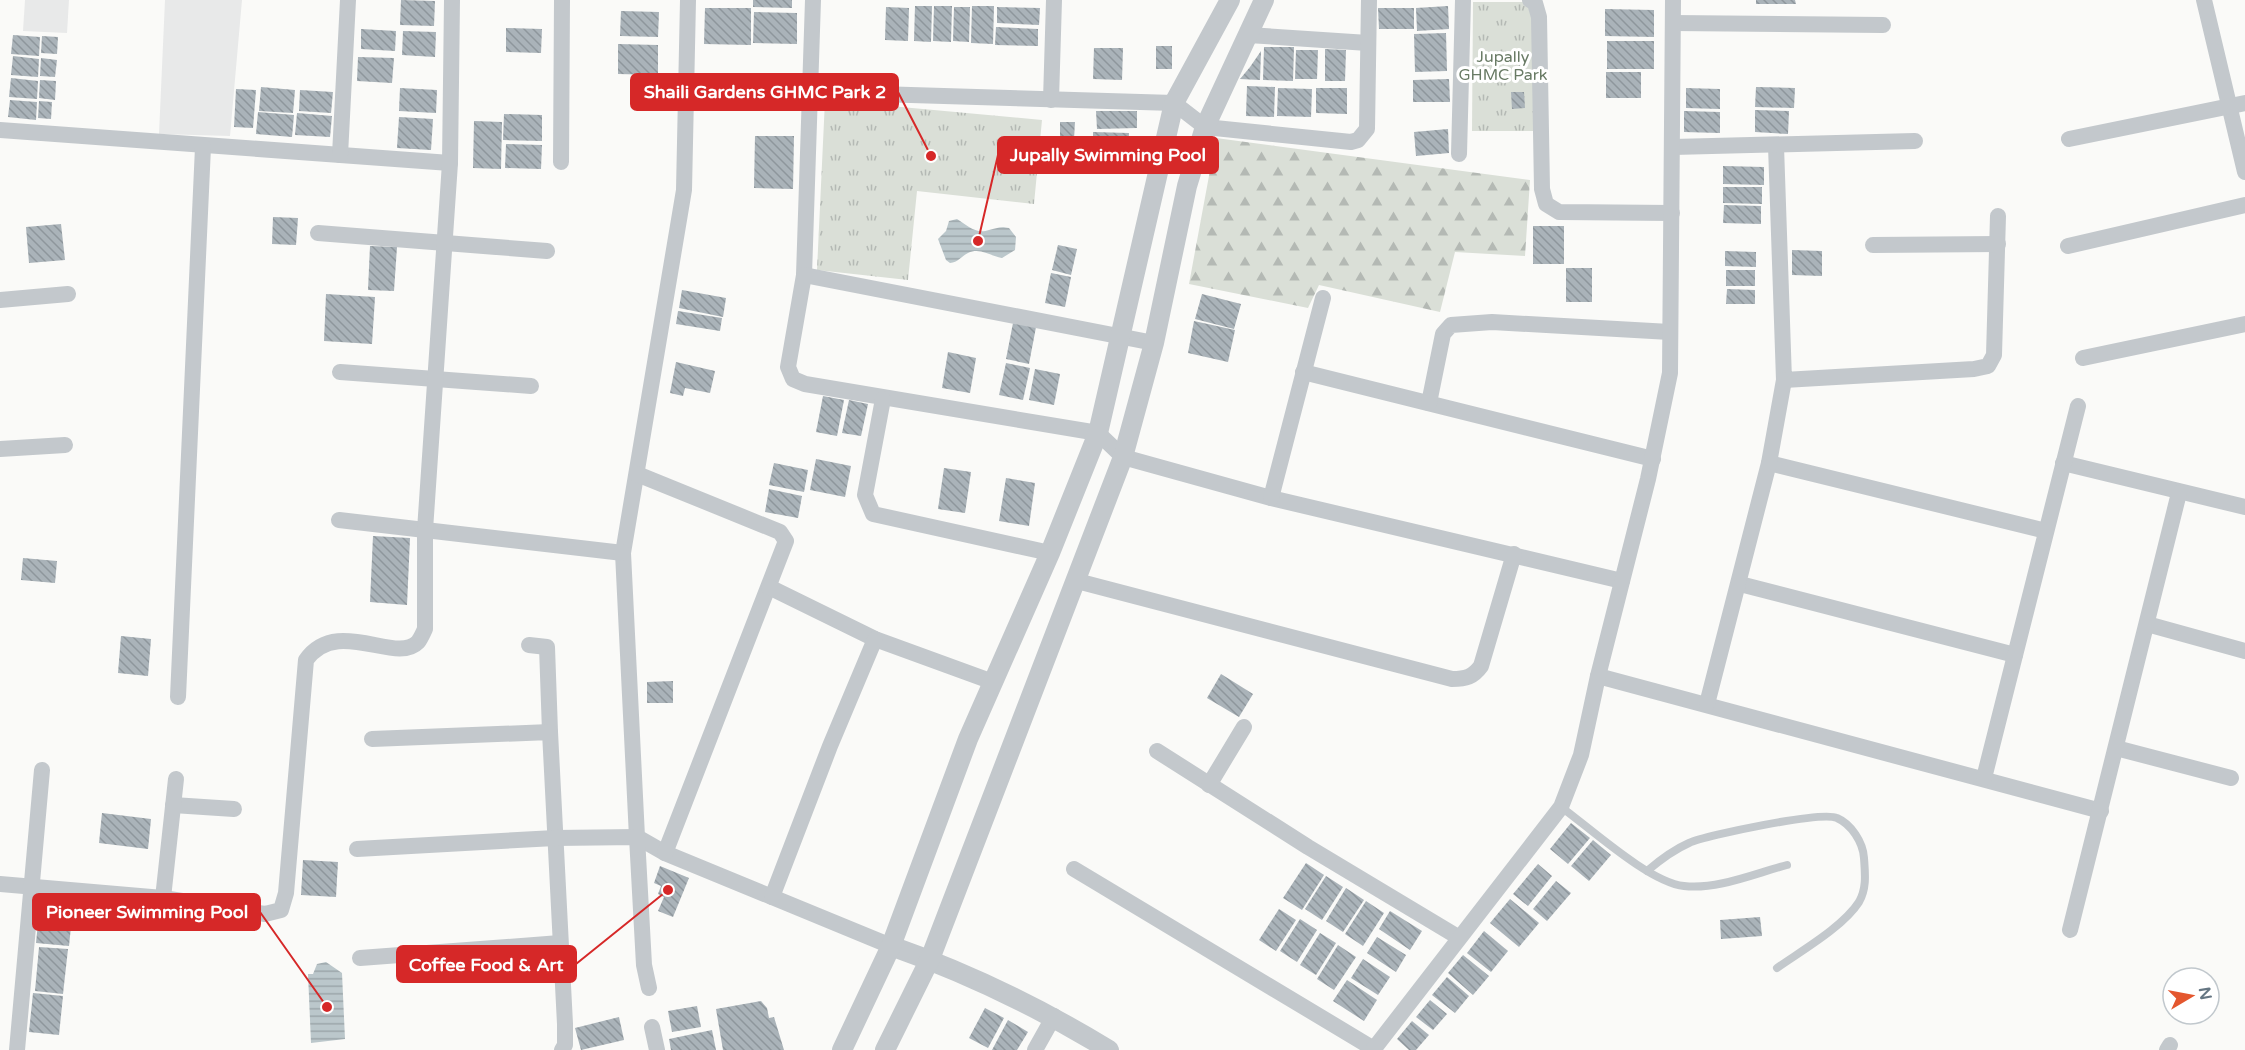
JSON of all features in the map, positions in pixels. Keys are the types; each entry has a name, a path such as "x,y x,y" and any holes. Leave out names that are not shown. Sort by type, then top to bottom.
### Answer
{"street":[{"path":"340,155 348,0"},
{"path":"0,884 163,898 265,914 281,910 286,893 306,660 316,646 335,640 405,648 417,643 425,629 425,530 450,163 452,0"},
{"path":"561,162 562,0"},
{"path":"649,987 644,965 623,553 684,190 688,0"},
{"path":"813,0 812,92 804,275 788,357 791,376 805,384 883,399 1098,433 1123,457 1271,498 1622,581"},
{"path":"1050,100 1054,0"},
{"path":"842,1050 891,946 968,739 1050,553 1098,433 1173,103 1230,0"},
{"path":"885,1050 930,959 1123,457 1154,343 1187,186 1205,127 1264,0"},
{"path":"812,92 1173,103 1205,127 1342,141 1358,140 1367,129 1369,0"},
{"path":"1459,154 1462,0"},
{"path":"1530,0 1535,3 1539,17 1542,189 1546,204 1559,212 1672,213"},
{"path":"1074,868 1373,1049 1561,807 1581,755 1598,676 1653,459 1670,373 1673,0"},
{"path":"2205,0 2238,104 2245,172"},
{"path":"1673,22 1883,25"},
{"path":"1248,35 1368,43"},
{"path":"2069,139 2238,104"},
{"path":"0,130 203,147 450,163"},
{"path":"1673,147 1916,141"},
{"path":"1707,704 1740,584 1769,463 1784,380 1776,146"},
{"path":"178,697 203,147"},
{"path":"2068,246 2245,205"},
{"path":"1784,380 1974,369 1988,366 1994,355 1998,216"},
{"path":"318,232 547,251"},
{"path":"1873,245 1998,244"},
{"path":"804,275 1154,343"},
{"path":"0,300 68,294"},
{"path":"1271,498 1323,298"},
{"path":"1429,403 1443,334 1451,325 1492,322 1670,332"},
{"path":"2083,358 2245,324"},
{"path":"340,372 531,386"},
{"path":"1303,372 1653,459"},
{"path":"883,399 865,495 873,514 1050,553"},
{"path":"1984,778 2078,406"},
{"path":"0,449 65,445"},
{"path":"1769,463 2046,531"},
{"path":"2063,464 2245,507"},
{"path":"637,474 784,535 786,546 665,853"},
{"path":"2070,930 2179,493"},
{"path":"339,520 623,553"},
{"path":"1077,580 1452,679 1464,679 1475,674 1481,666 1514,554"},
{"path":"1740,584 2015,655"},
{"path":"769,587 875,639 993,682"},
{"path":"2146,624 2245,651"},
{"path":"772,897 830,746 875,639"},
{"path":"529,645 547,647 566,1024 565,1045 562,1050"},
{"path":"1598,676 2101,811"},
{"path":"1209,784 1244,727"},
{"path":"372,740 550,732"},
{"path":"2116,748 2231,778"},
{"path":"1157,751 1458,937"},
{"path":"17,1050 42,770"},
{"path":"163,898 176,779"},
{"path":"173,805 234,809"},
{"path":"357,849 555,838 637,837 665,853 891,946 930,959 1054,1016 1109,1050"},
{"path":"360,958 561,943"},
{"path":"1035,1050 1054,1016"},
{"path":"652,1027 657,1050"}],"lane":[{"path":"1561,807 1647,871 1670,883 1704,886 1787,865"},
{"path":"1647,871 1674,850 1716,836 1815,817 1835,817 1852,829 1864,852 1866,880 1859,902 1844,919 1777,968"}],"shaded area":[{"path":"25,0 69,0 67,33 23,31"},
{"path":"165,0 242,0 230,136 159,134"},
{"path":"957,219 972,229 980,231 1001,227 1009,228 1016,237 1015,250 1002,258 981,251 972,251 950,263 946,260 938,239 946,231 949,221"},
{"path":"326,962 342,973 345,1039 311,1043 308,974 313,974 317,964"}],"green space":[{"name":"Jupally GHMC Park","path":"1473,2 1534,2 1533,131 1472,131"},
{"path":"825,100 1042,120 1034,204 917,191 908,280 817,270"},
{"path":"1216,138 1530,180 1525,256 1455,252 1440,312 1319,285 1308,308 1189,284"}],"building":[{"path":"401,0 435,1 434,26 400,25"},
{"path":"753,0 792,0 792,8 753,7"},
{"path":"1756,0 1795,0 1796,4 1756,4"},
{"path":"915,6 932,6 931,42 914,41"},
{"path":"934,6 952,6 951,42 933,41"},
{"path":"972,6 994,6 993,44 971,43"},
{"path":"1448,6 1449,29 1417,31 1416,8"},
{"path":"886,7 909,8 908,41 885,40"},
{"path":"954,7 970,7 969,42 953,41"},
{"path":"997,7 1040,8 1039,25 997,23"},
{"path":"705,8 751,8 751,45 704,44"},
{"path":"1378,8 1414,8 1414,29 1379,29"},
{"path":"1605,9 1654,10 1654,37 1605,36"},
{"path":"621,11 659,12 658,37 620,36"},
{"path":"754,12 797,13 797,44 753,43"},
{"path":"996,27 1038,29 1038,46 995,45"},
{"path":"506,28 542,29 541,53 506,52"},
{"path":"361,29 396,31 395,51 361,49"},
{"path":"403,31 436,32 435,57 402,55"},
{"path":"1446,33 1447,71 1415,72 1414,34"},
{"path":"13,35 40,37 39,56 11,54"},
{"path":"42,36 58,37 57,54 41,53"},
{"path":"1607,41 1654,41 1654,69 1607,69"},
{"path":"618,44 658,45 658,75 618,74"},
{"path":"1156,46 1172,46 1172,69 1156,69"},
{"path":"1264,47 1294,47 1293,81 1263,80"},
{"path":"1094,48 1123,48 1122,80 1093,79"},
{"path":"1325,49 1346,50 1345,81 1325,81"},
{"path":"1296,50 1318,50 1317,79 1295,79"},
{"path":"1261,51 1260,80 1240,79 1250,67"},
{"path":"13,56 39,59 38,77 11,75"},
{"path":"358,57 394,58 392,83 357,81"},
{"path":"41,58 57,60 55,77 40,76"},
{"path":"1606,72 1641,72 1641,98 1606,98"},
{"path":"11,78 38,81 37,99 9,97"},
{"path":"1449,79 1450,102 1413,102 1413,80"},
{"path":"40,80 56,81 55,100 39,98"},
{"path":"1247,86 1275,87 1274,117 1246,116"},
{"path":"261,87 295,90 293,113 259,111"},
{"path":"1756,87 1795,88 1794,108 1755,107"},
{"path":"400,88 437,90 436,113 399,111"},
{"path":"1278,88 1312,89 1311,117 1277,116"},
{"path":"1316,88 1347,88 1347,114 1316,113"},
{"path":"1686,88 1720,89 1720,109 1686,108"},
{"path":"236,89 256,90 253,128 234,127"},
{"path":"300,90 333,92 331,113 299,111"},
{"path":"1511,92 1524,92 1525,108 1512,109"},
{"path":"10,100 37,102 36,120 8,117"},
{"path":"39,101 52,102 51,119 38,118"},
{"path":"1755,110 1789,111 1788,134 1755,132"},
{"path":"1096,111 1137,111 1137,128 1097,129"},
{"path":"1684,111 1720,112 1720,133 1684,132"},
{"path":"258,112 294,115 292,137 256,134"},
{"path":"297,113 332,116 330,137 295,135"},
{"path":"504,114 542,115 542,141 503,140"},
{"path":"399,117 433,119 431,150 397,148"},
{"path":"474,121 502,122 501,169 473,168"},
{"path":"1060,122 1075,122 1074,139 1060,138"},
{"path":"1448,129 1449,153 1416,156 1414,132"},
{"path":"1093,132 1129,133 1128,152 1093,151"},
{"path":"755,136 794,136 793,189 754,188"},
{"path":"506,144 542,145 541,169 505,168"},
{"path":"1723,166 1764,167 1764,185 1723,184"},
{"path":"1723,187 1762,187 1762,204 1723,203"},
{"path":"1724,205 1761,206 1761,224 1723,223"},
{"path":"273,217 298,218 296,245 272,244"},
{"path":"61,224 65,260 29,263 26,227"},
{"path":"1533,226 1564,226 1564,264 1533,264"},
{"path":"1058,245 1077,249 1071,275 1052,270"},
{"path":"370,246 397,247 394,291 368,290"},
{"path":"1792,250 1822,251 1822,276 1792,275"},
{"path":"1725,251 1756,252 1756,267 1725,266"},
{"path":"1566,268 1592,268 1592,302 1566,302"},
{"path":"1726,270 1755,270 1755,286 1726,286"},
{"path":"1051,273 1071,277 1065,307 1045,303"},
{"path":"1727,289 1755,290 1755,304 1726,304"},
{"path":"682,290 726,298 723,317 679,308"},
{"path":"326,294 375,297 372,344 324,341"},
{"path":"1202,294 1241,304 1234,329 1195,319"},
{"path":"678,311 722,318 720,331 676,324"},
{"path":"1194,321 1235,330 1228,362 1188,353"},
{"path":"1013,323 1036,327 1029,364 1006,359"},
{"path":"948,352 976,358 970,393 942,388"},
{"path":"676,362 715,371 710,393 685,388 683,396 670,393"},
{"path":"1006,363 1030,368 1023,400 999,395"},
{"path":"1035,369 1060,374 1054,405 1029,400"},
{"path":"823,396 844,400 837,436 816,432"},
{"path":"849,400 868,404 861,436 842,433"},
{"path":"816,459 851,466 845,497 810,490"},
{"path":"774,463 808,470 804,492 769,485"},
{"path":"944,468 971,472 965,513 938,509"},
{"path":"1006,478 1035,483 1029,526 999,521"},
{"path":"769,489 802,496 798,518 765,512"},
{"path":"373,536 410,538 407,605 370,602"},
{"path":"23,558 57,561 55,583 21,580"},
{"path":"121,636 151,639 148,676 118,673"},
{"path":"1221,674 1253,694 1239,717 1207,698"},
{"path":"673,681 673,703 647,703 647,682"},
{"path":"102,813 151,819 148,849 99,843"},
{"path":"1571,823 1590,838 1568,864 1550,849"},
{"path":"1593,840 1611,855 1589,881 1571,866"},
{"path":"303,860 338,862 336,897 301,895"},
{"path":"1306,863 1324,875 1302,910 1283,898"},
{"path":"1538,864 1552,876 1528,906 1513,894"},
{"path":"660,866 689,878 673,917 658,911 664,897 658,894 661,886 654,883"},
{"path":"1326,876 1343,887 1322,920 1305,909"},
{"path":"1556,881 1571,893 1547,921 1533,909"},
{"path":"1346,888 1364,900 1343,932 1326,921"},
{"path":"1510,899 1539,923 1519,947 1490,923"},
{"path":"1366,901 1384,913 1363,946 1345,934"},
{"path":"40,903 73,907 69,946 36,943"},
{"path":"1279,909 1296,920 1276,951 1259,940"},
{"path":"1390,911 1422,931 1410,950 1379,929"},
{"path":"1760,917 1762,936 1721,939 1720,920"},
{"path":"1300,919 1317,930 1297,962 1280,951"},
{"path":"1484,931 1508,951 1491,972 1467,953"},
{"path":"1320,933 1336,943 1316,975 1300,965"},
{"path":"1377,937 1406,955 1396,972 1367,953"},
{"path":"1338,945 1356,957 1334,990 1317,979"},
{"path":"39,947 68,949 63,994 35,991"},
{"path":"1463,955 1489,976 1473,995 1448,973"},
{"path":"1363,959 1390,977 1378,995 1351,978"},
{"path":"1447,977 1469,996 1455,1013 1432,995"},
{"path":"1347,980 1377,1000 1364,1021 1333,1001"},
{"path":"33,993 63,996 59,1035 29,1032"},
{"path":"1430,1000 1447,1014 1433,1030 1416,1017"},
{"path":"761,1001 767,1008 769,1018 774,1017 784,1050 723,1050 716,1009"},
{"path":"697,1006 701,1027 672,1032 668,1011"},
{"path":"985,1008 1004,1018 988,1048 969,1038"},
{"path":"619,1017 624,1040 581,1050 575,1028"},
{"path":"1008,1020 1028,1032 1017,1050 992,1050"},
{"path":"1412,1021 1429,1035 1416,1050 1409,1050 1397,1039"},
{"path":"712,1030 716,1050 671,1050 669,1039"}],"place":[{"name":"Shaili Gardens GHMC Park 2","path":"931,156"},
{"name":"Jupally Swimming Pool","path":"978,241"},
{"name":"Coffee Food & Art","path":"668,890"},
{"name":"Pioneer Swimming Pool","path":"327,1007"}]}
